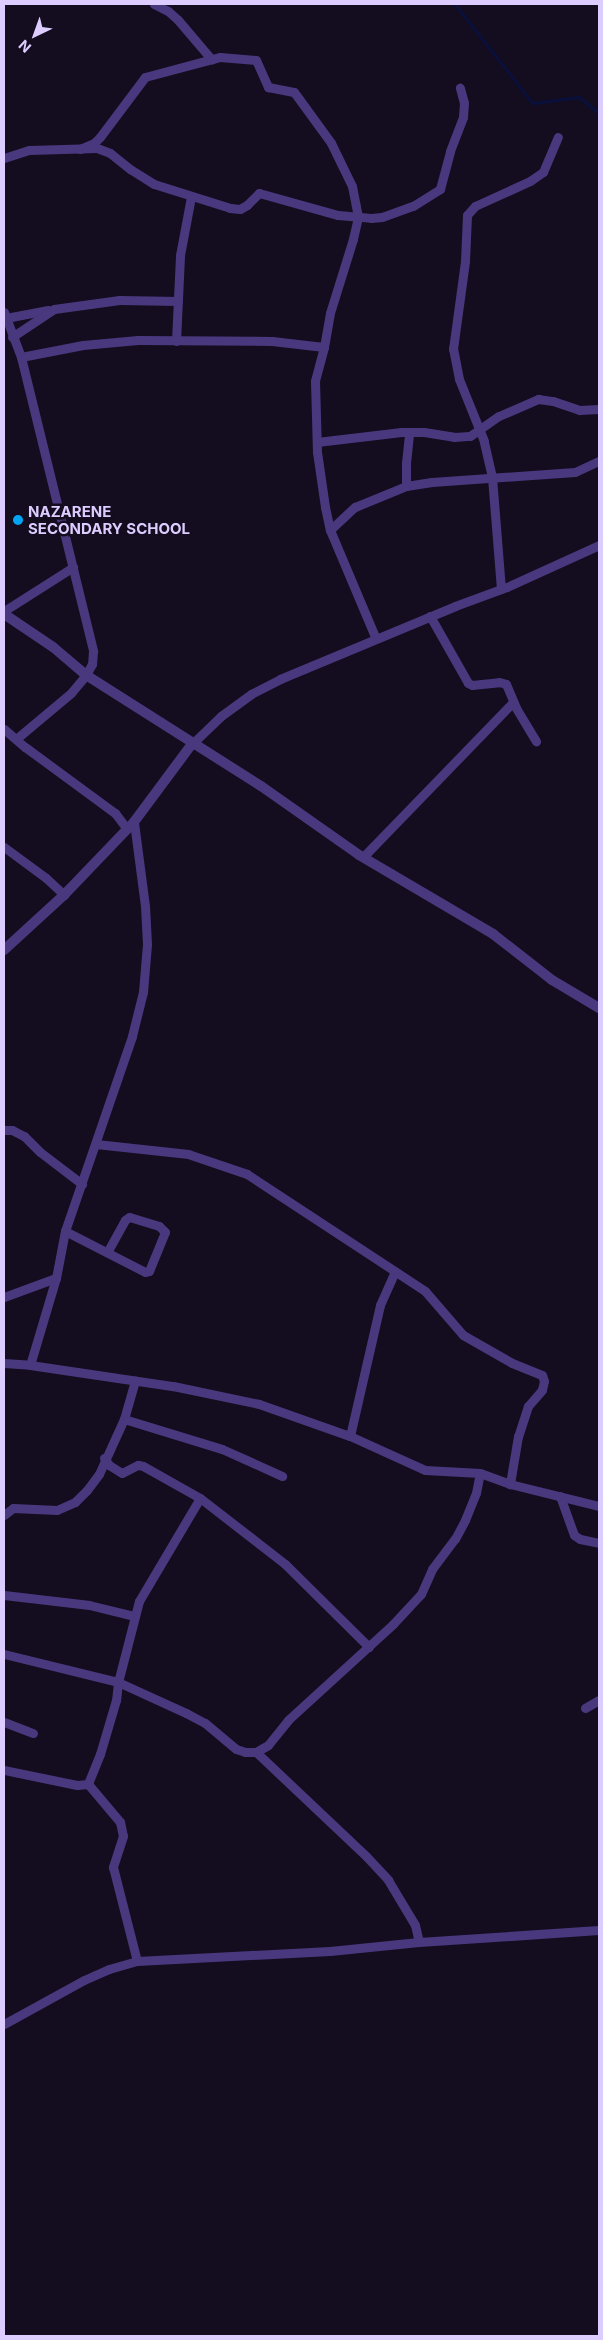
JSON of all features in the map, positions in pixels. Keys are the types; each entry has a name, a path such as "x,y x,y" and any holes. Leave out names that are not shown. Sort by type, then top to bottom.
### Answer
{"street":[{"path":"154,4 168,11 178,20 212,60"},
{"path":"80,149 94,143 100,137 145,77 227,57 256,60 269,88 294,92 321,127 352,186 358,217 354,240 330,313 315,381 317,442 325,507 330,530 376,639"},
{"path":"4,158 29,150 103,150 141,177 191,197 240,209 257,194 262,193 309,208 358,217 382,217 401,212 436,194 440,189 450,151 463,117 464,104 460,88"},
{"path":"501,589 492,477 479,431 463,393 454,349 465,261 467,215 475,206 530,181 543,172 558,137"},
{"path":"176,341 180,255 191,197"},
{"path":"16,739 58,705 86,675 92,664 92,644 21,357 5,315 119,300 178,301"},
{"path":"12,337 54,309"},
{"path":"21,357 37,352 114,341 272,341 324,347"},
{"path":"317,442 409,432 424,432 454,437 470,436 499,416 538,399 553,401 579,410 599,410"},
{"path":"406,486 409,432"},
{"path":"330,530 355,507 406,486 492,477 575,472 599,461"},
{"path":"4,950 64,895 130,826 192,744 221,716 252,694 280,679 430,616 501,589 599,545"},
{"path":"73,567 4,612 53,647 86,675 151,714 192,744 262,786 310,822 363,857 493,934 552,980 599,1008"},
{"path":"430,616 468,683 472,685 502,682 508,687 513,702 536,741"},
{"path":"363,857 513,702"},
{"path":"4,729 115,812 130,826 145,906 147,944 143,992 132,1036 65,1231 56,1278 30,1365"},
{"path":"4,847 46,878 64,895"},
{"path":"4,1130 12,1130 24,1136 40,1152 82,1184"},
{"path":"96,1144 188,1154 247,1174 425,1291 463,1335 543,1378 540,1394 526,1409 518,1436 510,1484"},
{"path":"65,1231 146,1272 149,1271 164,1232 159,1226 129,1217 125,1220 107,1252"},
{"path":"350,1436 380,1305 395,1272"},
{"path":"4,1297 56,1278"},
{"path":"4,1363 30,1365 181,1387 259,1404 350,1436 425,1470 480,1474 510,1484 599,1506"},
{"path":"4,1515 13,1508 57,1510 75,1502 99,1474 104,1458 124,1419 135,1381"},
{"path":"124,1419 222,1449 282,1476"},
{"path":"104,1458 109,1465 122,1473 138,1465 143,1466 200,1498 285,1564 369,1647"},
{"path":"4,1654 118,1682 186,1712 205,1723 236,1749 245,1752 256,1752 268,1745 288,1720 369,1647 421,1594 432,1569 455,1539 476,1493 480,1474"},
{"path":"560,1496 574,1535 580,1539 599,1543"},
{"path":"88,1784 97,1763 116,1700 118,1682 139,1601 200,1498"},
{"path":"4,1595 89,1605 134,1616"},
{"path":"584,1708 599,1700"},
{"path":"4,1722 33,1733"},
{"path":"256,1752 366,1856 388,1880 415,1925 419,1942"},
{"path":"4,1770 77,1785 88,1784"},
{"path":"88,1784 120,1822 123,1836 113,1867 137,1961"},
{"path":"4,2024 84,1980 109,1969 137,1961 330,1951 419,1942 599,1930"}],"waterway":[{"path":"455,4 533,103 579,97 596,111 599,111"}],"place":[{"name":"NAZARENE SECONDARY SCHOOL","path":"18,520"}]}
